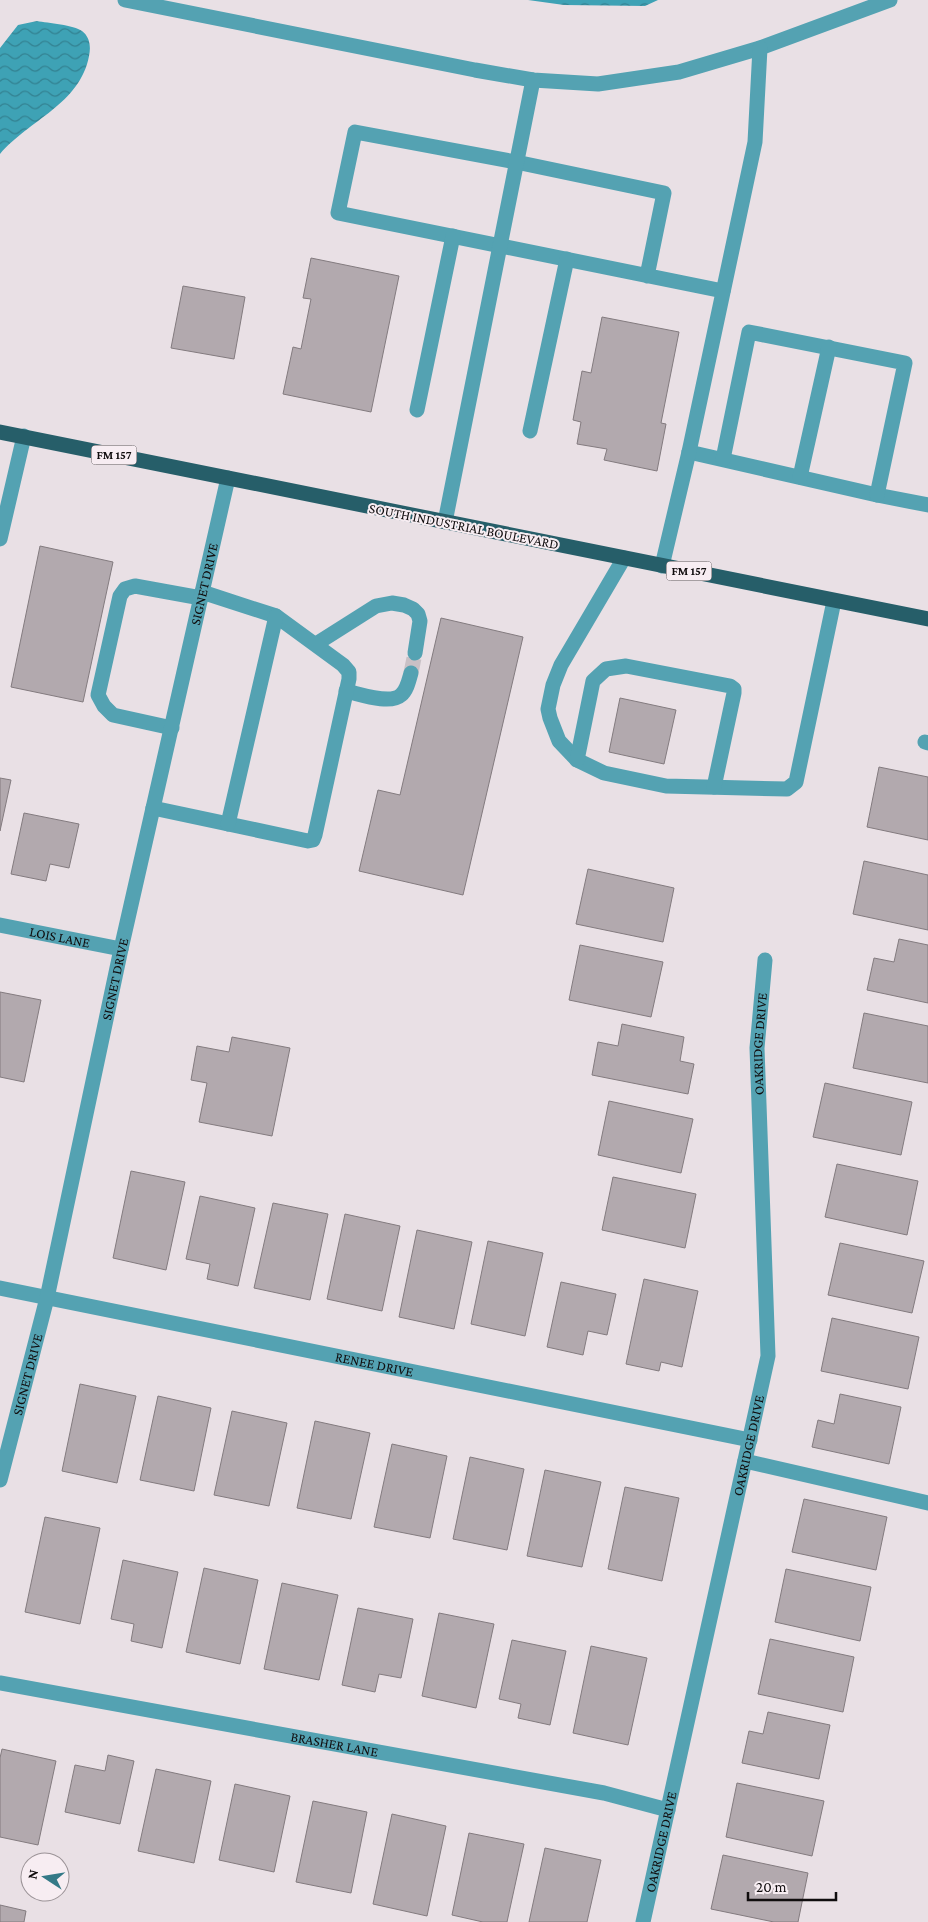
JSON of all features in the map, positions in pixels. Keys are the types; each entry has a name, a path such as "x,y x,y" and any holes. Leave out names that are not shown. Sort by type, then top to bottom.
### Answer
{"main road":[{"name":"SOUTH INDUSTRIAL BOULEVARD","path":"0,432 928,619"}],"street":[{"path":"125,0 475,70 533,80 598,84 679,72 760,48 890,0"},
{"path":"662,566 689,452 755,142 760,48"},
{"path":"445,522 533,80"},
{"path":"647,276 664,193 516,162 355,132 338,213 723,292"},
{"path":"416,410 453,236"},
{"path":"530,431 567,259"},
{"path":"723,460 749,332 904,363 877,495"},
{"path":"800,477 829,347"},
{"path":"0,539 24,436"},
{"path":"689,452 877,495 928,504"},
{"name":"SIGNET DRIVE","path":"0,1480 47,1298 121,949 228,478"},
{"path":"624,558 561,665 553,685 548,709 559,741 577,760 604,773 666,786 787,789 796,782 834,601"},
{"path":"153,808 308,841 313,840 349,672 316,644 276,616 202,595 135,586 125,589 120,596 98,695 104,706 113,715 172,728"},
{"path":"316,644 376,606 392,602 413,609 418,614 420,622 415,653"},
{"path":"228,824 276,616"},
{"path":"577,760 593,681 598,674 606,669 626,666 730,686 734,689 734,693 714,787"},
{"path":"346,691 386,699 396,698 402,694 407,686 410,673"},
{"name":"LOIS LANE","path":"0,925 121,949"},
{"name":"OAKRIDGE DRIVE","path":"643,1922 768,1356 757,1048 765,960"},
{"name":"RENEE DRIVE","path":"0,1288 750,1440"},
{"path":"745,1461 928,1502"},
{"name":"BRASHER LANE","path":"0,1683 604,1793 668,1810"}],"water":[{"path":"528,0 658,0 645,6 564,5"},
{"path":"37,21 67,26 82,31 87,36 89,42 89,56 84,73 65,99 0,154 0,48 18,25"}],"building":[{"path":"311,258 399,276 371,412 283,394 293,347 301,349 311,299 303,298"},
{"path":"183,286 245,297 234,359 171,348"},
{"path":"602,317 679,332 661,423 666,424 657,471 604,460 607,449 577,444 581,422 573,420 582,371 591,373"},
{"path":"40,546 113,562 83,702 11,687"},
{"path":"441,618 523,637 463,895 359,871 378,790 400,795"},
{"path":"620,698 676,710 664,764 609,752"},
{"path":"879,767 928,777 928,840 867,827"},
{"path":"0,778 11,780 0,831"},
{"path":"24,813 79,824 69,868 50,864 46,881 11,874"},
{"path":"864,861 928,875 928,930 853,914"},
{"path":"588,869 674,888 663,942 576,924"},
{"path":"899,939 928,945 928,1003 867,990 874,958 894,962"},
{"path":"580,945 663,962 651,1017 569,1000"},
{"path":"0,992 41,1000 24,1082 0,1077"},
{"path":"864,1013 928,1026 928,1083 853,1068"},
{"path":"622,1024 684,1037 680,1061 694,1064 688,1094 592,1075 598,1042 618,1046"},
{"path":"232,1037 290,1048 272,1136 199,1122 207,1083 191,1080 197,1046 229,1052"},
{"path":"825,1083 912,1102 901,1155 813,1137"},
{"path":"609,1101 693,1119 681,1173 598,1155"},
{"path":"837,1164 918,1181 907,1235 825,1217"},
{"path":"131,1171 185,1182 166,1270 113,1258"},
{"path":"613,1177 696,1194 685,1248 602,1230"},
{"path":"200,1196 255,1208 238,1286 207,1279 210,1264 186,1259"},
{"path":"273,1203 328,1214 310,1300 254,1288"},
{"path":"345,1214 400,1226 382,1311 327,1299"},
{"path":"417,1230 472,1242 454,1329 399,1317"},
{"path":"488,1241 543,1253 525,1336 471,1324"},
{"path":"840,1243 924,1261 912,1313 828,1295"},
{"path":"644,1279 698,1291 682,1367 661,1362 659,1371 626,1364"},
{"path":"561,1282 616,1294 607,1335 588,1331 583,1355 547,1347"},
{"path":"832,1318 919,1337 908,1389 821,1371"},
{"path":"80,1384 136,1396 117,1483 62,1471"},
{"path":"840,1394 901,1407 889,1464 812,1447 818,1420 834,1424"},
{"path":"158,1396 211,1408 194,1491 140,1480"},
{"path":"232,1411 287,1423 269,1506 214,1495"},
{"path":"315,1421 370,1433 351,1519 297,1508"},
{"path":"392,1444 447,1456 430,1538 374,1527"},
{"path":"470,1457 524,1469 507,1550 453,1539"},
{"path":"545,1470 601,1482 582,1567 527,1556"},
{"path":"625,1487 679,1498 662,1581 608,1569"},
{"path":"804,1499 887,1517 876,1570 792,1552"},
{"path":"45,1517 100,1528 80,1624 25,1612"},
{"path":"123,1560 178,1572 162,1648 131,1641 134,1624 111,1619"},
{"path":"204,1568 258,1580 240,1664 186,1652"},
{"path":"786,1569 871,1587 860,1641 775,1622"},
{"path":"282,1583 338,1595 319,1680 264,1669"},
{"path":"358,1608 413,1619 401,1678 379,1674 375,1692 342,1685"},
{"path":"439,1613 494,1624 476,1708 422,1696"},
{"path":"770,1639 854,1657 843,1712 758,1694"},
{"path":"512,1640 566,1651 550,1725 518,1718 521,1704 499,1699"},
{"path":"591,1646 647,1658 628,1745 573,1733"},
{"path":"768,1712 830,1725 819,1779 742,1763 749,1731 763,1734"},
{"path":"2,1749 56,1761 38,1845 0,1837 0,1758"},
{"path":"108,1755 134,1761 120,1824 65,1812 75,1765 105,1771"},
{"path":"156,1769 211,1781 194,1863 138,1851"},
{"path":"737,1783 824,1801 812,1856 726,1837"},
{"path":"235,1784 290,1796 274,1872 219,1860"},
{"path":"313,1801 367,1812 351,1893 296,1882"},
{"path":"392,1814 446,1826 427,1916 373,1904"},
{"path":"469,1833 524,1844 507,1922 483,1922 452,1915"},
{"path":"545,1848 601,1860 587,1922 529,1922"},
{"path":"723,1855 808,1873 798,1922 774,1922 711,1909"},
{"path":"0,1905 26,1911 24,1922 0,1922"}],"tunnel":[{"path":"411,673 415,653"}]}
